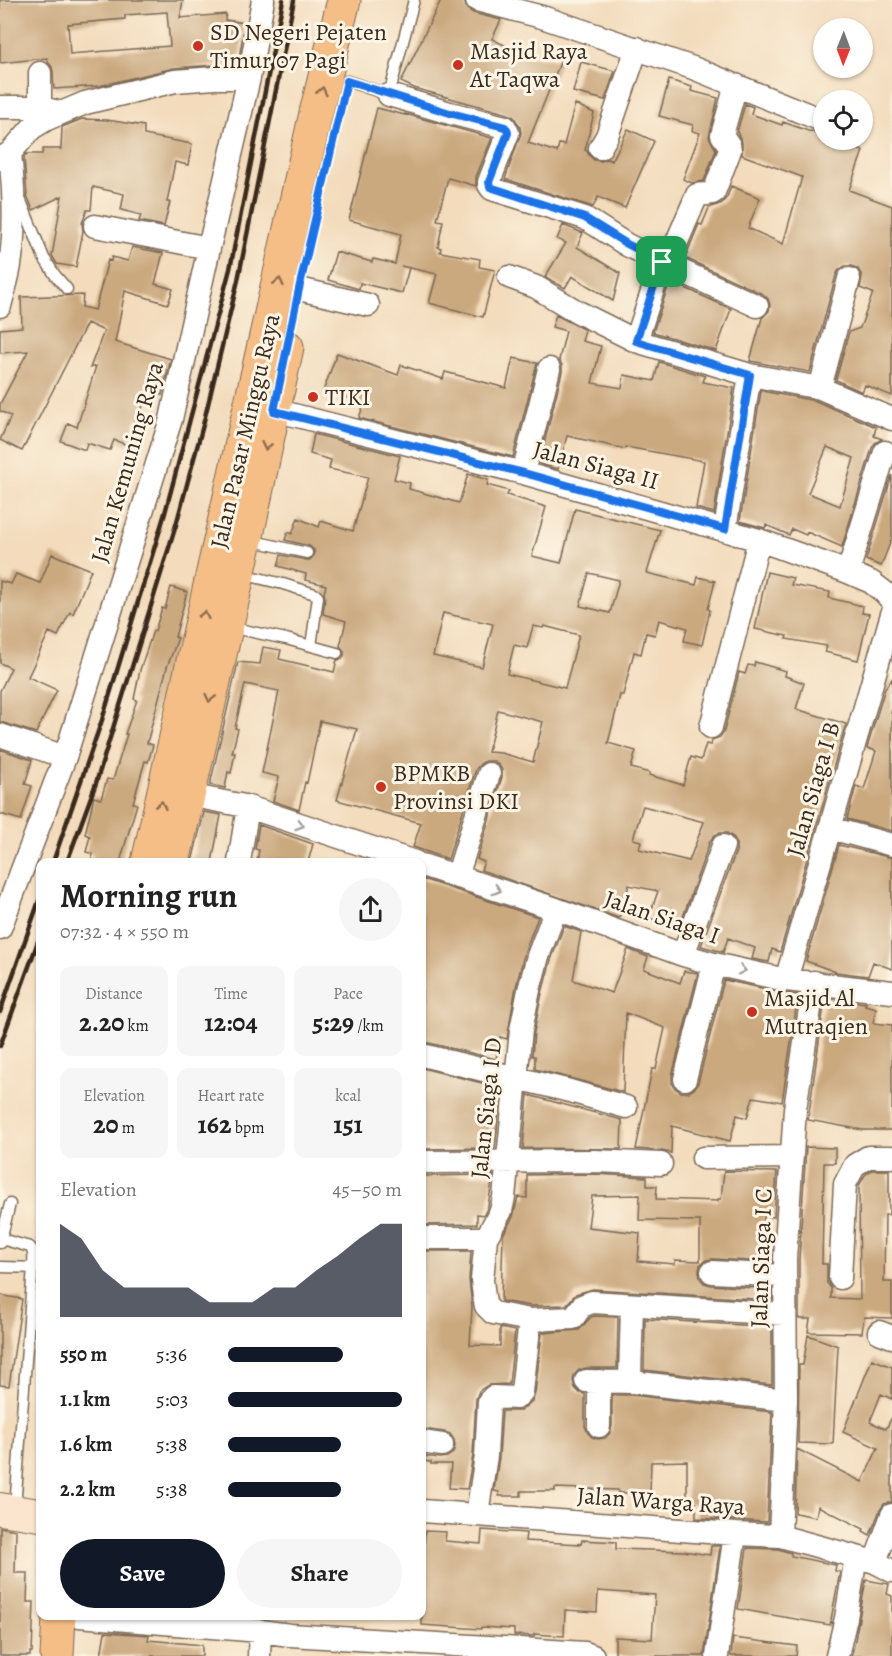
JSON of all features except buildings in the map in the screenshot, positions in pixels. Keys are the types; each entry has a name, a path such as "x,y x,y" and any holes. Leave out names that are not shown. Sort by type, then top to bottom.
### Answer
{"main road":[{"name":"Jalan Pasar Minggu Raya","path":"149,858 344,0"},
{"name":"Jalan Pasar Minggu Raya","path":"175,858 198,797 237,628 280,412 313,292 366,0"},
{"path":"57,1656 59,1620"},
{"path":"78,1656 79,1620"}],"street":[{"name":"Jalan Kemuning Raya","path":"0,928 66,757 171,419 249,78 263,0"},
{"path":"477,0 545,8 637,48 813,116"},
{"path":"600,148 607,136 637,48"},
{"path":"0,306 10,266 13,221 13,183 5,156 32,128 47,119 51,110 40,73"},
{"path":"0,108 51,110 175,81 249,78"},
{"path":"636,341 665,263 697,195 714,192 730,150 722,135 736,85"},
{"path":"386,94 505,127 508,133 489,182 490,187 585,218 627,244 758,306"},
{"path":"95,226 209,248"},
{"path":"509,277 536,288 636,341 750,375 820,388 892,418"},
{"path":"820,388 849,279"},
{"path":"313,292 368,305"},
{"path":"524,473 549,369"},
{"path":"725,529 750,375"},
{"name":"Jalan Siaga II","path":"280,412 524,473 725,529 848,572 871,582 892,601"},
{"path":"848,572 885,452"},
{"path":"711,727 759,540"},
{"name":"Jalan Siaga I B","path":"786,980 892,614"},
{"path":"0,735 66,757"},
{"path":"457,877 489,774"},
{"path":"198,797 246,807 403,858"},
{"path":"240,858 246,807"},
{"path":"830,828 892,845"},
{"path":"683,955 723,846"},
{"name":"Jalan Siaga I","path":"426,866 714,964 786,980 892,992"},
{"name":"Jalan Siaga I D","path":"530,1320 490,1311 485,1303 482,1289 486,1239 502,1206 521,1030 538,956 556,909"},
{"path":"685,1079 714,964"},
{"name":"Jalan Siaga I C","path":"780,1536 786,1400 784,1276 795,1109 814,982"},
{"path":"426,1056 626,1107"},
{"path":"704,1158 792,1157"},
{"path":"840,1278 845,1184 855,1165 868,1157 892,1157"},
{"path":"426,1162 595,1161 661,1164"},
{"path":"426,1238 486,1239"},
{"path":"712,1272 784,1276"},
{"path":"477,1514 486,1456 489,1401 493,1397 516,1398 521,1394 530,1320 573,1318 584,1304 592,1302 784,1314"},
{"path":"632,1306 630,1377 632,1382"},
{"path":"599,1426 592,1381 632,1382 786,1400"},
{"name":"Jalan Warga Raya","path":"426,1511 780,1536 874,1563"},
{"path":"837,1656 846,1618 874,1563 892,1515"},
{"path":"717,1656 735,1534"},
{"path":"130,1620 263,1626 290,1635 585,1653 593,1656"},
{"path":"259,1656 263,1626"}],"lane":[{"path":"352,83 386,94 414,0"},
{"path":"13,183 44,258 67,289"},
{"path":"253,541 307,553"},
{"path":"247,575 278,582 318,597 311,646"},
{"path":"237,628 337,653"},
{"path":"10,1204 1,1241 30,1247 36,1264"},
{"path":"0,1267 36,1268"},
{"path":"19,1501 36,1281"}],"railway":[{"path":"54,858 102,720 165,513 230,269 283,0"},
{"path":"68,858 96,783 176,525 203,425 238,280 294,0"},
{"path":"0,1012 36,909"},
{"path":"0,1046 36,947"}],"place":[{"name":"SD Negeri Pejaten Timur 07 Pagi","path":"198,46"},
{"name":"Masjid Raya At Taqwa","path":"458,65"},
{"name":"TIKI","path":"313,397"},
{"name":"BPMKB Provinsi DKI","path":"381,787"},
{"name":"Masjid Al Mutraqien","path":"752,1012"}],"route":[{"path":"347,81 450,113 505,127 508,133 489,182 492,189 585,218 662,262 636,341 750,375 725,529 524,473 274,411 299,289 347,81"}]}
